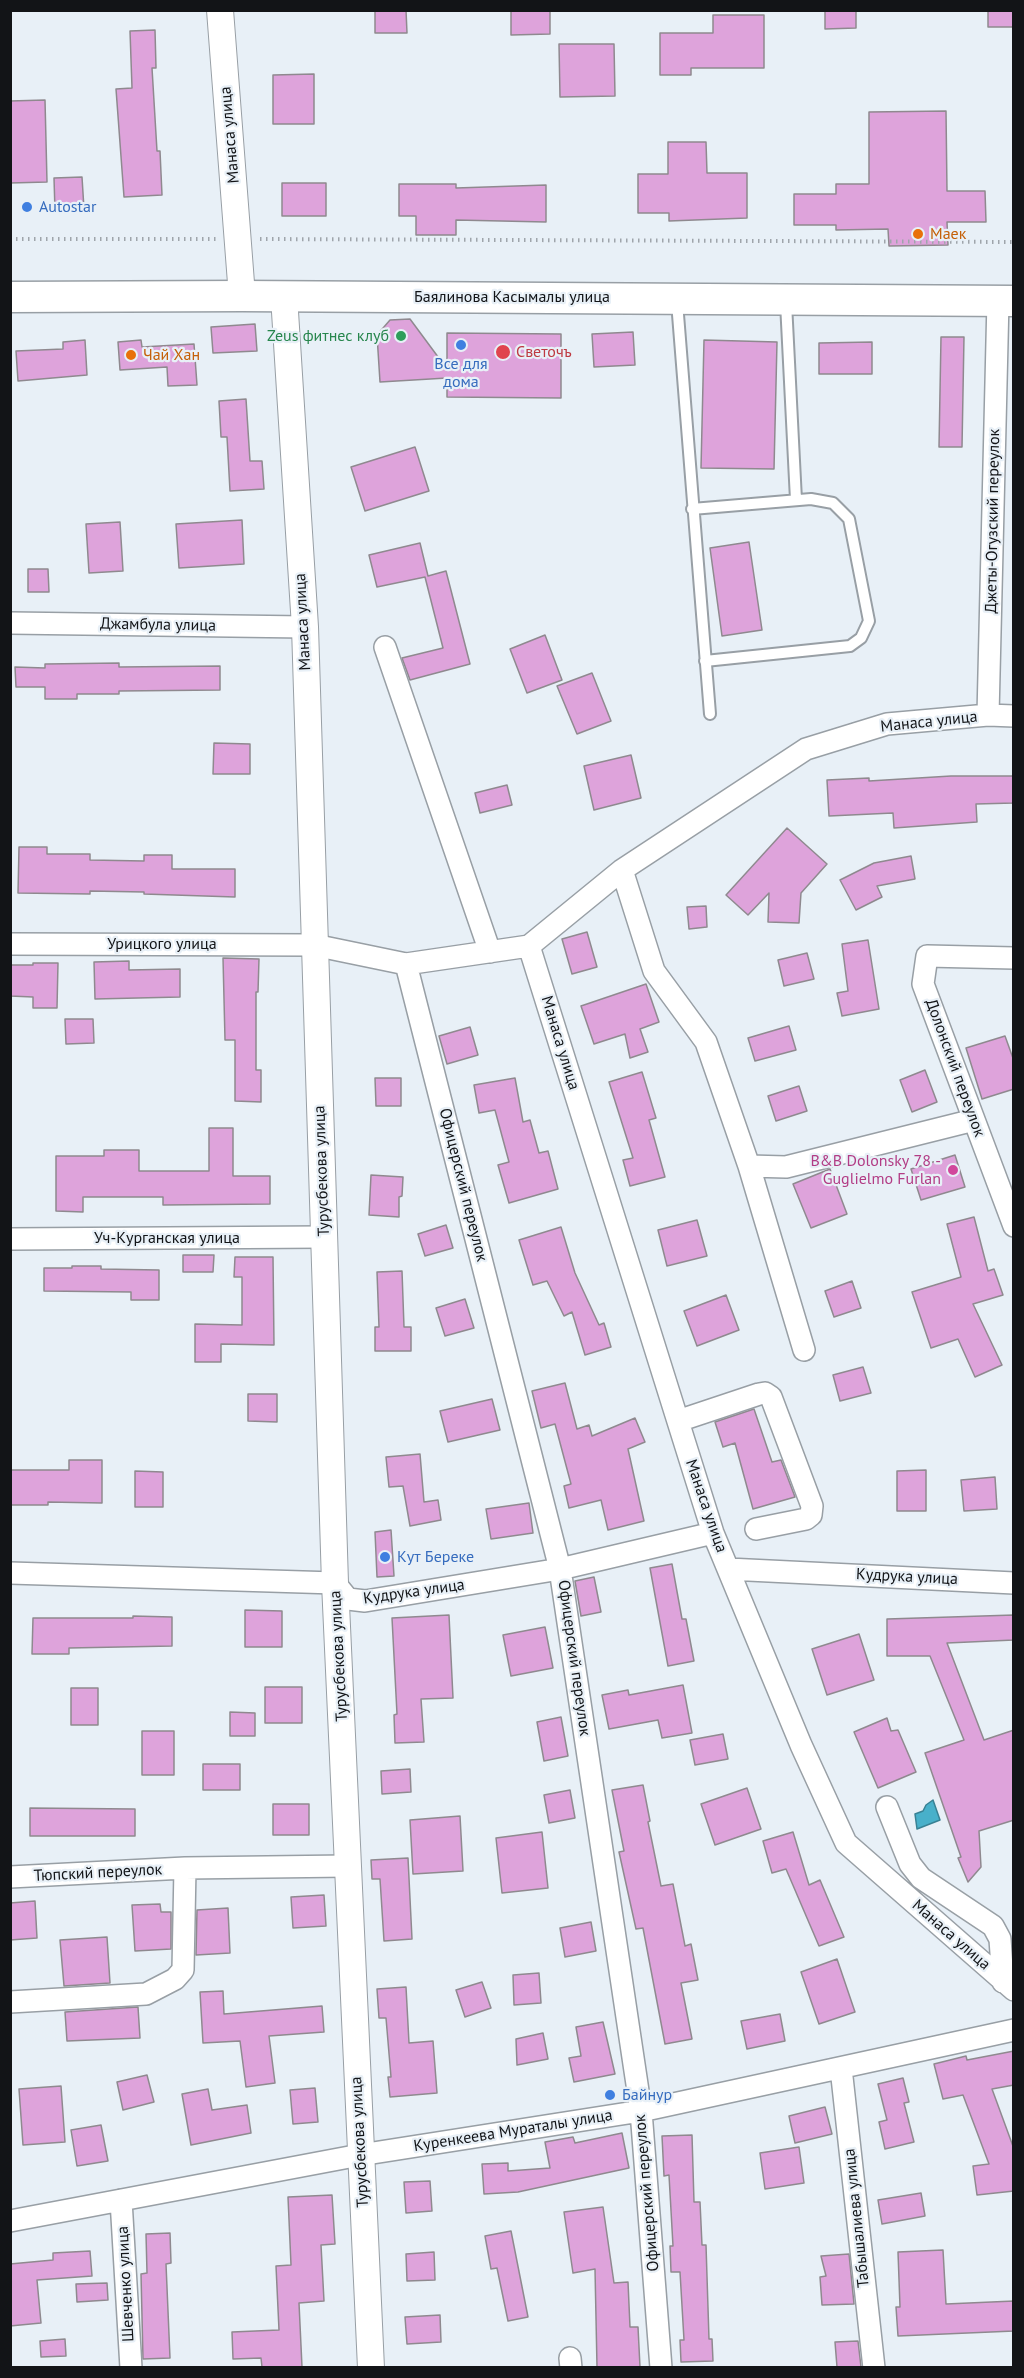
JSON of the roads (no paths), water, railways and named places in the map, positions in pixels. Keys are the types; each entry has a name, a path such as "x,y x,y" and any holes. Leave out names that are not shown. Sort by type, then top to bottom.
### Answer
{"main road":[{"name":"Баялинова Касымалы улица","path":"10,297 284,296 1006,301"}],"street":[{"name":"Манаса улица","path":"220,10 242,296"},
{"name":"Манаса улица","path":"284,296 305,627 314,945"},
{"name":"Джеты-Огузский переулок","path":"988,716 1006,301"},
{"name":"Джамбула улица","path":"10,623 305,627"},
{"path":"385,647 490,952"},
{"name":"Манаса улица","path":"988,716 887,724 806,749 622,870 529,946 713,1533 801,1745 846,1843 1008,1986"},
{"path":"988,716 1014,716"},
{"path":"622,870 654,971 706,1041 749,1166 804,1350"},
{"name":"Урицкого улица","path":"10,944 314,945"},
{"path":"314,945 406,964 529,946"},
{"name":"Турусбекова улица","path":"314,945 335,1583 371,2367"},
{"name":"Долонский переулок","path":"1014,958 927,956 923,984 1014,1226"},
{"name":"Офицерский переулок","path":"406,964 560,1569 640,2111 661,2367"},
{"path":"749,1166 786,1167 974,1120"},
{"name":"Уч-Курганская улица","path":"10,1239 324,1237"},
{"path":"678,1421 759,1394 765,1393 771,1397 812,1506 811,1515 806,1519 756,1529"},
{"name":"Кудрука улица","path":"335,1583 348,1599 365,1601 560,1569 713,1533"},
{"name":"Кудрука улица","path":"728,1569 1014,1583"},
{"path":"10,1573 335,1583"},
{"path":"887,1807 910,1864 921,1878 993,1926 1000,1939 1008,1986"},
{"name":"Тюпский переулок","path":"10,1877 185,1868 348,1866"},
{"name":"Тюпский переулок","path":"10,2002 146,1994 175,1979 183,1970 185,1868"},
{"name":"Куренкеева Мураталы улица","path":"10,2221 360,2155 640,2111 1014,2030"},
{"name":"Табышалиева улица","path":"841,2068 874,2367"},
{"name":"Шевченко улица","path":"121,2200 131,2367"}],"lane":[{"path":"677,298 710,714"},
{"path":"786,299 796,500"},
{"path":"692,509 811,499 833,503 849,519 869,621 861,638 849,646 705,661"}],"water":[{"path":"933,1800 940,1820 917,1829 915,1814 923,1811 926,1805"}],"place":[{"name":"Autostar","path":"27,207"},
{"name":"Маек","path":"918,234"},
{"name":"Zeus фитнес клуб","path":"401,336"},
{"name":"Все для дома","path":"461,345"},
{"name":"Светочъ","path":"503,352"},
{"name":"Чай Хан","path":"131,355"},
{"name":"B&B Dolonsky 78 - Guglielmo Furlan","path":"953,1170"},
{"name":"Кут Береке","path":"385,1557"},
{"name":"Байнур","path":"610,2095"}]}
